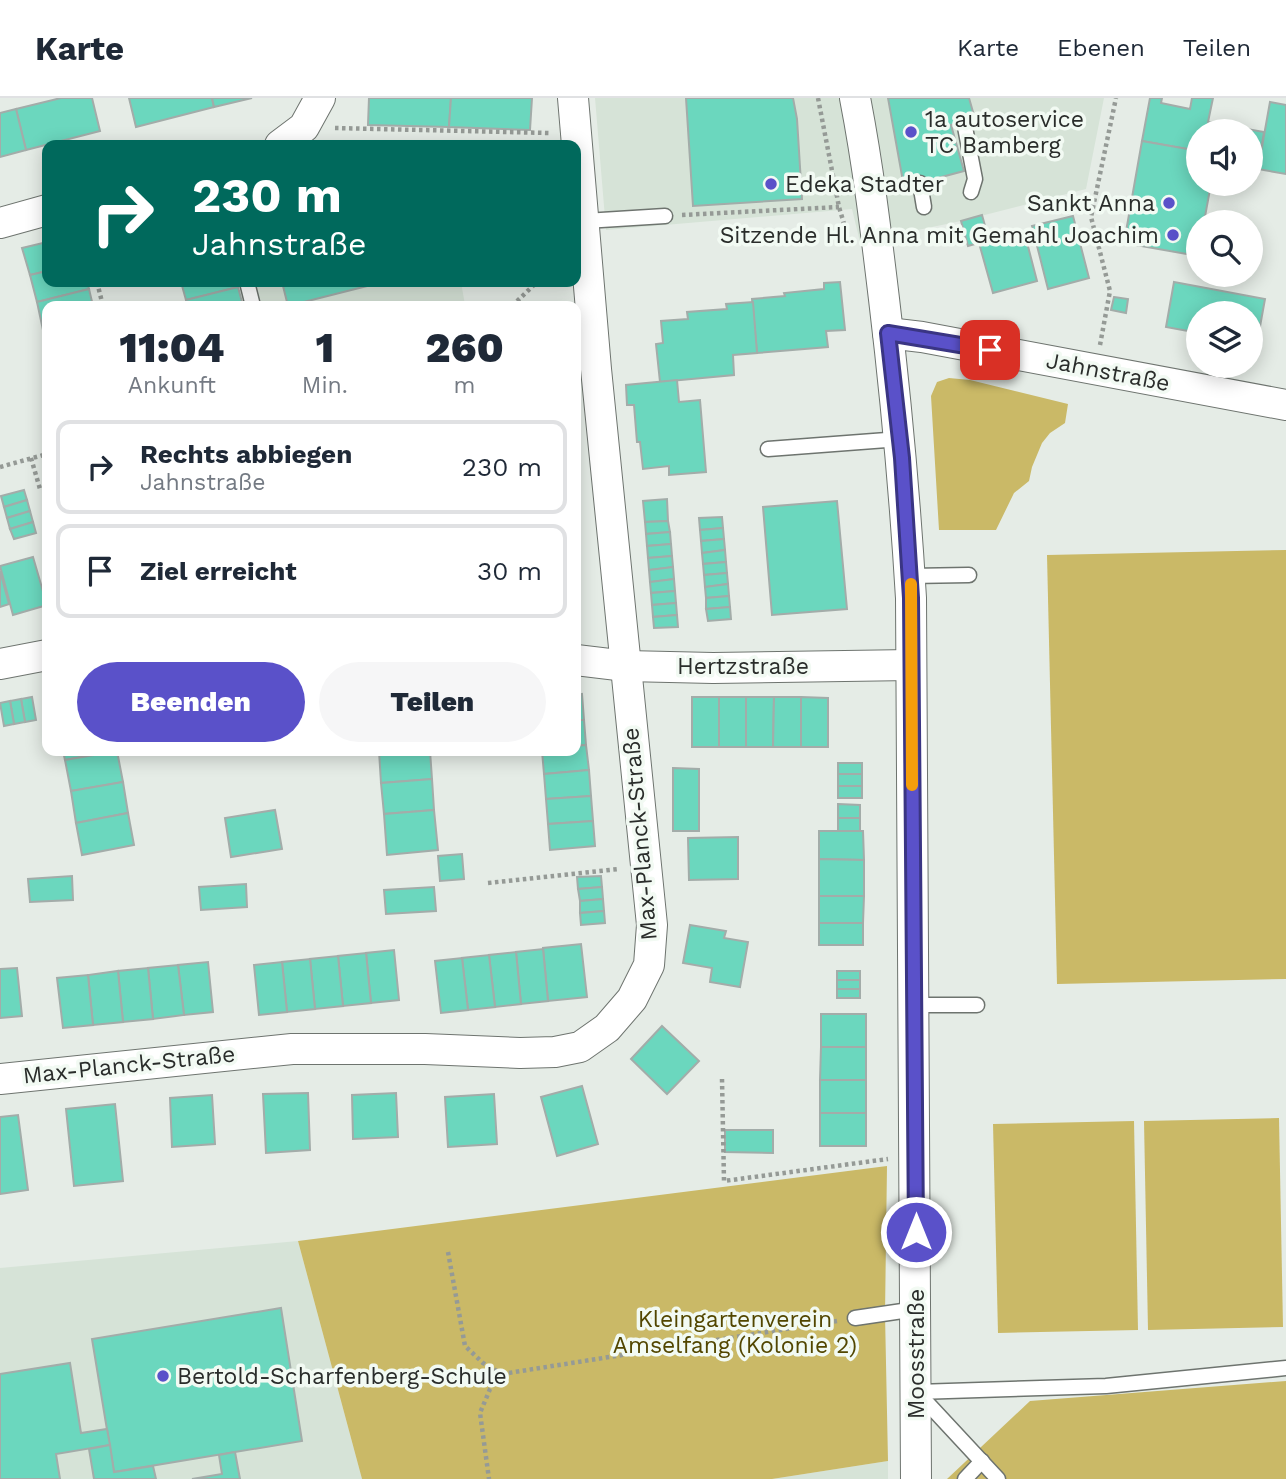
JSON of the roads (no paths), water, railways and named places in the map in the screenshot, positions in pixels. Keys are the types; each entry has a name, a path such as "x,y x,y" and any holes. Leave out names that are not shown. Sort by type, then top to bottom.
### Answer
{"street":[{"path":"287,140 304,127 320,98"},
{"name":"Max-Planck-Straße","path":"573,98 577,140"},
{"name":"Moosstraße","path":"855,98 872,199 888,333 900,439 910,576 916,1479"},
{"name":"Max-Planck-Straße","path":"0,1079 292,1049 555,1052 580,1046 607,1028 632,999 649,965 652,925 596,369 581,182"},
{"path":"0,223 42,211"},
{"name":"Jahnstraße","path":"888,333 1286,405"},
{"path":"0,664 42,656"},
{"name":"Hertzstraße","path":"581,661 626,666 713,668 911,665"}],"lane":[{"path":"964,122 975,179 971,192"},
{"path":"920,183 924,207"},
{"path":"585,221 665,216"},
{"path":"768,449 900,439"},
{"path":"910,576 969,575"},
{"path":"914,1005 977,1005"},
{"path":"855,1318 916,1309"},
{"path":"917,1392 1106,1386 1286,1368"},
{"path":"917,1392 998,1479"},
{"path":"965,1479 982,1461"}],"place":[{"name":"1a autoservice TC Bamberg","path":"911,132"},
{"name":"Edeka Stadter","path":"771,184"},
{"name":"Sankt Anna","path":"1169,203"},
{"name":"Sitzende Hl. Anna mit Gemahl Joachim","path":"1173,235"},
{"name":"Bertold-Scharfenberg-Schule","path":"163,1376"}],"park label":[{"name":"Kleingartenverein Amselfang (Kolonie 2)","path":"735,1332"}]}
